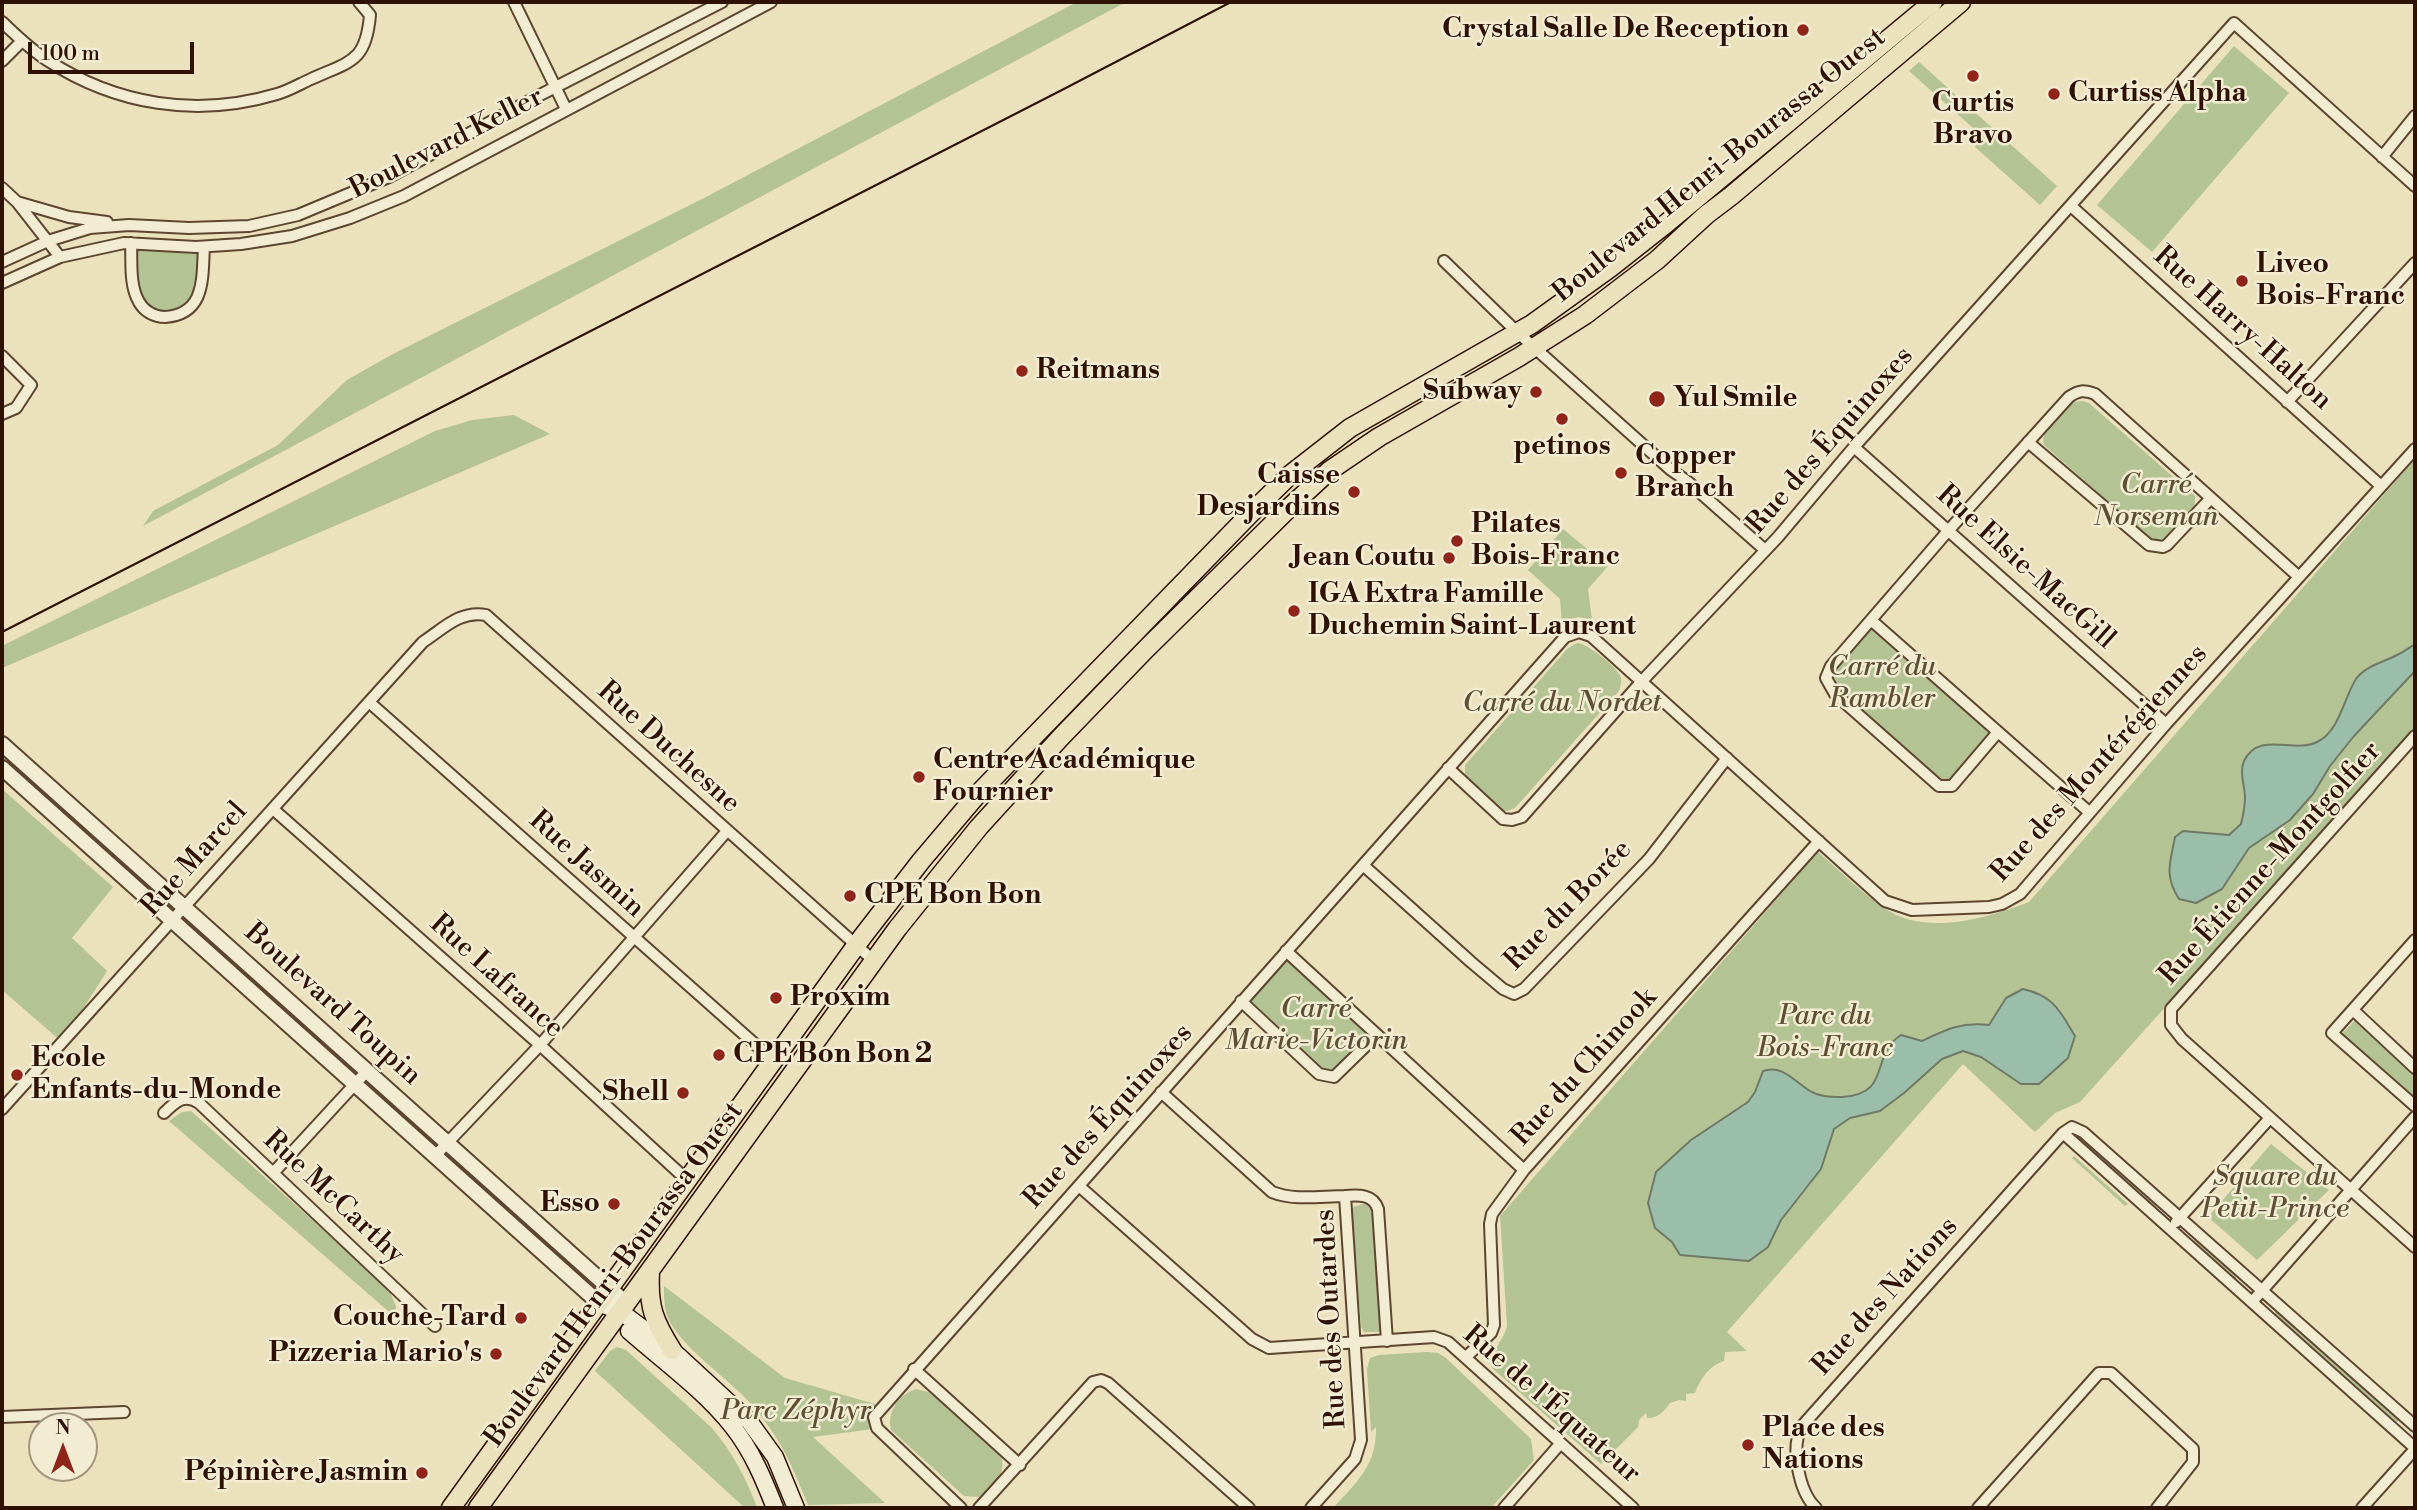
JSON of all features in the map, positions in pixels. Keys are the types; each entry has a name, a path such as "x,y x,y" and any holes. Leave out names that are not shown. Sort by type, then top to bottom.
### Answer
{"main road":[{"name":"Boulevard Henri-Bourassa Ouest","path":"451,1508 920,861 976,796 1291,474 1327,444 1361,421 1517,332 1583,288 1662,227 1933,2"},
{"name":"Boulevard Henri-Bourassa Ouest","path":"478,1508 919,900 1020,782 1147,648 1329,471 1378,437 1535,347 1585,315 1657,260 1706,215 1961,2"},
{"path":"650,1272 651,1308 672,1350"},
{"name":"Boulevard Toupin","path":"604,1296 621,1312"},
{"path":"621,1312 672,1350 756,1428 779,1466 796,1508"},
{"path":"621,1312 728,1421 751,1456 775,1508"}],"street":[{"path":"2,22 46,60 88,83 131,99 170,106 220,106 278,94 359,55 368,40 370,15 359,2"},
{"path":"514,2 566,109"},
{"name":"Boulevard Keller","path":"2,262 48,241 90,228 127,225 189,228 248,226 298,215 389,177 554,87 722,2"},
{"name":"Boulevard Keller","path":"2,283 60,257 124,243 204,247 241,244 292,236 350,218 404,196 771,2"},
{"name":"Rue des Équinoxes","path":"1448,768 1503,819 1522,817 1642,681 1765,550 2234,23 2382,157"},
{"path":"2,61 22,41"},
{"path":"2415,116 2382,157 2415,187"},
{"path":"2,188 17,202 60,257"},
{"path":"17,202 69,217 127,225"},
{"name":"Rue Harry-Halton","path":"2071,206 2381,486"},
{"path":"131,243 133,287 138,301 148,312 160,317 178,316 189,309 198,298 202,285 204,247"},
{"path":"1444,261 1517,332 1765,550"},
{"path":"2287,401 2415,263"},
{"path":"2,356 31,384 16,408 2,414"},
{"path":"1998,732 1952,786 1939,786 1835,694 1826,678 1831,666 2069,397 2085,390 2095,394 2299,577"},
{"path":"2028,442 2149,545 2167,545 2211,498"},
{"name":"Rue Elsie-MacGill","path":"1854,447 2166,724"},
{"name":"Rue des Montérégiennes","path":"1579,632 1591,636 1885,901 1912,910 1989,907 2002,904 2020,894 2166,724 2415,449"},
{"name":"Rue Duchesne","path":"423,642 462,615 474,612 486,615 874,961"},
{"path":"1871,620 2089,813"},
{"name":"Rue des Équinoxes","path":"961,1508 877,1428 874,1417 1448,768 1565,638 1579,632"},
{"name":"Rue Marcel","path":"2,1109 423,642"},
{"name":"Rue Jasmin","path":"369,702 774,1061"},
{"name":"Rue Étienne-Montgolfier","path":"2270,1118 2182,1039 2171,1025 2172,1009 2415,736"},
{"name":"Boulevard Toupin","path":"2,744 447,1143 604,1296"},
{"name":"Rue du Borée","path":"1363,865 1471,962 1503,989 1514,994 1524,989 1649,859 1727,758"},
{"name":"Boulevard Toupin","path":"2,768 435,1156 604,1296"},
{"name":"Rue Lafrance","path":"273,809 540,1045 687,1180"},
{"path":"435,1156 540,1045 727,831"},
{"name":"Rue du Chinook","path":"1466,1357 1491,1333 1494,1325 1490,1224 1492,1214 1524,1170 1819,841"},
{"path":"2415,940 2332,1033 2415,1106"},
{"path":"1286,951 1524,1170"},
{"path":"1241,1002 1319,1074 1334,1077 1376,1036"},
{"path":"2353,1010 2415,1068"},
{"path":"274,1172 367,1071"},
{"path":"1161,1092 1272,1192 1294,1197 1345,1196"},
{"name":"Rue McCarthy","path":"164,1113 174,1102 191,1098 274,1172 435,1326"},
{"path":"2252,1302 2415,1117"},
{"path":"2170,1229 2270,1118 2415,1247"},
{"path":"2362,1508 2415,1448 2063,1133 2069,1128 2079,1128 2415,1426"},
{"name":"Rue des Nations","path":"1816,1508 1804,1492 1800,1480 1797,1439 1802,1426 2063,1133"},
{"name":"Rue de l'Équateur","path":"1079,1185 1252,1339 1269,1348 1434,1337 1448,1342 1633,1508"},
{"name":"Rue des Outardes","path":"1311,1508 1355,1459 1361,1440 1345,1196 1369,1197 1376,1201 1387,1341"},
{"path":"914,1369 1020,1465"},
{"path":"1978,1508 2099,1373 2111,1373 2193,1449 2193,1462 2160,1507"},
{"path":"979,1508 1093,1382 1101,1380 1108,1383 1250,1508"},
{"path":"2,1417 124,1412"},
{"path":"1504,1508 1560,1444"}],"green space":[{"path":"1077,2 1126,2 143,526 153,511 278,445 347,380 391,355 706,197"},
{"path":"2234,46 2289,93 2152,252 2097,205"},
{"path":"1919,62 2057,186 2040,205 1975,147 1982,136 1909,71"},
{"path":"135,248 198,251 197,286 191,302 184,308 168,311 152,307 146,302 137,285"},
{"name":"Carré Norseman","path":"2074,402 2089,403 2195,496 2195,508 2163,540 2152,540 2044,445 2045,434"},
{"path":"514,415 550,434 2,668 2,646 435,431 472,420"},
{"name":"Parc du Bois-Franc","path":"2415,459 2415,729 2080,1102 2055,1113 2035,1132 1963,1064 1727,1332 1747,1351 1725,1352 1724,1361 1706,1373 1695,1393 1686,1394 1686,1401 1670,1403 1655,1417 1647,1418 1646,1413 1639,1420 1638,1427 1601,1464 1492,1368 1490,1361 1507,1326 1500,1216 1818,852 1884,908 1918,922 1976,919 2029,902"},
{"path":"1563,529 1608,566 1588,589 1592,620 1578,617 1562,623 1560,599 1528,570"},
{"name":"Carré du Rambler","path":"1871,620 1998,732 1952,786 1939,786 1835,694 1826,678"},
{"name":"Carré du Nordet","path":"1577,643 1593,650 1616,670 1621,680 1619,691 1515,808 1500,810 1465,778 1465,765 1568,648"},
{"path":"2,749 167,898 161,905 2,763"},
{"path":"2,789 113,887 72,938 107,971 62,1042 2,990"},
{"path":"196,924 351,1066 347,1069 189,931"},
{"name":"Carré Marie-Victorin","path":"1286,951 1376,1036 1334,1077 1319,1074 1241,1001"},
{"path":"2355,1020 2415,1075 2413,1100 2341,1035"},
{"path":"372,1086 433,1137 432,1142 370,1091"},
{"path":"191,1111 389,1289 396,1307 395,1317 169,1121 182,1112"},
{"path":"2088,1140 2160,1203 2153,1210 2082,1147"},
{"name":"Square du Petit-Prince","path":"2271,1144 2329,1190 2257,1260 2208,1217"},
{"path":"2074,1156 2128,1204 2125,1206 2072,1158"},
{"path":"453,1157 594,1285 591,1287 450,1162"},
{"path":"1367,1203 1372,1210 1382,1328 1379,1332 1364,1332 1361,1327 1352,1211 1353,1207"},
{"path":"2197,1237 2239,1274 2233,1281 2191,1244"},
{"name":"Parc Zéphyr","path":"664,1286 785,1378 875,1404 873,1429 813,1437 885,1503 808,1505 787,1456 766,1423 747,1400 692,1349 673,1327 666,1312"},
{"path":"2278,1309 2401,1418 2394,1425 2272,1316"},
{"path":"617,1347 626,1350 712,1428 738,1466 757,1508 745,1508 595,1371 610,1351"},
{"path":"1438,1353 1446,1358 1531,1439 1534,1460 1491,1508 1333,1508 1364,1472 1373,1452 1376,1427 1371,1432 1367,1369 1370,1358"},
{"path":"916,1389 929,1392 1001,1457 1000,1474 981,1497 964,1496 891,1430 895,1405 904,1395"}],"shaded area":[{"path":"2415,644 2415,671 2354,736 2330,766 2313,794 2290,820 2249,848 2222,889 2196,903 2179,899 2170,876 2175,837 2183,831 2229,835 2241,824 2245,798 2243,765 2250,752 2268,745 2308,745 2325,737 2336,722 2356,679 2370,668"},
{"path":"2023,989 2049,1000 2075,1036 2068,1058 2039,1084 2021,1084 1981,1057 1963,1051 1942,1059 1880,1111 1850,1118 1834,1129 1821,1169 1781,1220 1768,1247 1749,1261 1680,1255 1672,1242 1655,1228 1648,1203 1656,1172 1691,1140 1748,1102 1763,1071 1770,1069 1782,1072 1821,1096 1842,1097 1858,1094 1868,1089 1875,1081 1885,1053 1891,1043 1901,1035 1922,1041 1954,1027 1989,1025 2006,998"}],"tram line":[{"path":"2,632 1231,2"}],"place":[{"name":"Crystal Salle De Reception","path":"1803,30"},
{"name":"Curtis Bravo","path":"1973,76"},
{"name":"Curtiss Alpha","path":"2054,94"},
{"name":"Liveo Bois-Franc","path":"2242,281"},
{"name":"Reitmans","path":"1022,371"},
{"name":"Subway","path":"1536,392"},
{"name":"Yul Smile","path":"1657,399"},
{"name":"petinos","path":"1562,419"},
{"name":"Copper Branch","path":"1621,473"},
{"name":"Caisse Desjardins","path":"1354,492"},
{"name":"Pilates Bois-Franc","path":"1457,541"},
{"name":"Jean Coutu","path":"1449,558"},
{"name":"IGA Extra Famille Duchemin Saint-Laurent","path":"1294,611"},
{"name":"Centre Académique Fournier","path":"919,777"},
{"name":"CPE Bon Bon","path":"850,896"},
{"name":"Proxim","path":"776,998"},
{"name":"CPE Bon Bon 2","path":"719,1055"},
{"name":"Ecole Enfants-du-Monde","path":"17,1075"},
{"name":"Shell","path":"683,1093"},
{"name":"Esso","path":"614,1204"},
{"name":"Couche-Tard","path":"521,1318"},
{"name":"Pizzeria Mario's","path":"496,1354"},
{"name":"Place des Nations","path":"1748,1445"},
{"name":"Pépinière Jasmin","path":"422,1473"}]}
